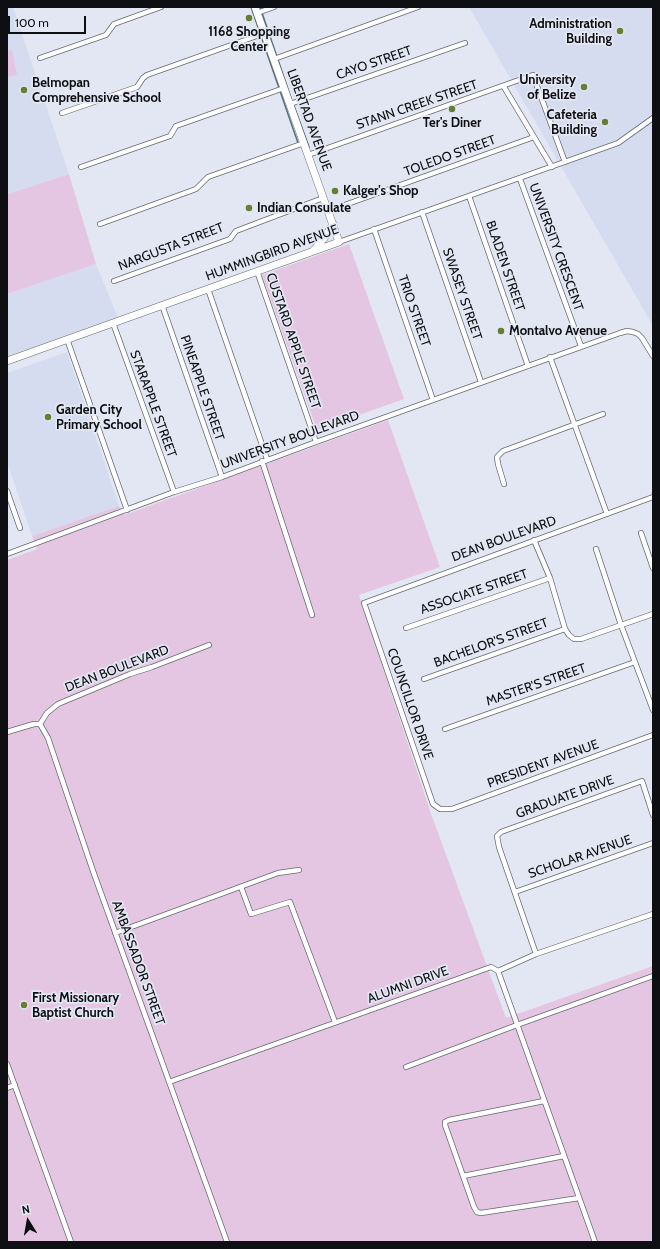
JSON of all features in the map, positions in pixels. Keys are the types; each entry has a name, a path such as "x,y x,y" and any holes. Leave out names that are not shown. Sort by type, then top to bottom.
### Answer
{"street":[{"path":"40,58 106,35 114,24 162,7"},
{"path":"256,10 274,7"},
{"path":"274,59 418,7"},
{"name":"LIBERTAD AVENUE","path":"256,10 339,242"},
{"path":"62,113 137,87 147,75 265,33"},
{"name":"CAYO STREET","path":"290,104 465,43"},
{"name":"STANN CREEK STREET","path":"308,155 533,76 565,162"},
{"path":"504,87 552,167"},
{"path":"81,168 170,136 176,126 284,88"},
{"name":"HUMMINGBIRD AVENUE","path":"7,361 618,143 653,118"},
{"name":"TOLEDO STREET","path":"328,212 534,137"},
{"path":"100,224 196,189 208,177 304,143"},
{"name":"UNIVERSITY CRESCENT","path":"520,178 581,346"},
{"name":"BLADEN STREET","path":"469,196 528,366"},
{"name":"NARGUSTA STREET","path":"114,281 230,239 236,231 324,198"},
{"name":"SWASEY STREET","path":"422,212 481,382"},
{"path":"313,251 325,237 333,224"},
{"name":"TRIO STREET","path":"374,229 433,400"},
{"name":"CUSTARD APPLE STREET","path":"257,271 316,442"},
{"path":"208,289 267,459"},
{"name":"PINEAPPLE STREET","path":"162,305 222,477"},
{"name":"STARAPPLE STREET","path":"113,323 174,492"},
{"name":"UNIVERSITY BOULEVARD","path":"7,554 174,492 222,477 267,459 620,333 627,331 633,332 642,338 653,356"},
{"path":"67,339 126,510"},
{"path":"550,357 607,514"},
{"path":"504,484 497,457 503,451 603,414"},
{"path":"262,461 312,615"},
{"path":"7,491 20,528"},
{"name":"DEAN BOULEVARD","path":"364,603 653,497"},
{"path":"641,533 653,568"},
{"path":"534,540 550,578 565,629 569,635 574,638 582,639 653,614"},
{"path":"596,549 621,625 653,710"},
{"name":"ASSOCIATE STREET","path":"406,628 550,578"},
{"name":"COUNCILLOR DRIVE","path":"364,603 433,804 440,809"},
{"name":"BACHELOR'S STREET","path":"424,679 565,629"},
{"name":"DEAN BOULEVARD","path":"40,724 47,713 58,704 130,674 209,645"},
{"name":"MASTER'S STREET","path":"445,729 635,662"},
{"path":"7,732 34,724 40,724"},
{"name":"AMBASSADOR STREET","path":"40,724 48,738 115,933 227,1242"},
{"name":"PRESIDENT AVENUE","path":"440,809 452,809 653,735"},
{"name":"GRADUATE DRIVE","path":"515,892 498,847 498,836 501,832 642,781 653,815"},
{"name":"SCHOLAR AVENUE","path":"515,892 653,843"},
{"path":"115,933 278,873 299,870"},
{"path":"241,887 251,914 290,902 335,1022"},
{"path":"515,892 536,954"},
{"name":"ALUMNI DRIVE","path":"169,1082 491,967 498,971 536,954 653,914"},
{"path":"498,971 595,1242"},
{"path":"406,1067 517,1025 653,977"},
{"path":"7,1064 71,1242"},
{"path":"7,1088 15,1085"},
{"path":"544,1101 449,1120 445,1122 445,1125 477,1212 481,1213 579,1198"},
{"path":"463,1176 564,1156"}],"shaded area":[{"name":"Belmopan Comprehensive School","path":"7,7 13,7 69,174 8,194"},
{"name":"University of Belize","path":"469,7 653,7 653,326 562,168"},
{"path":"12,50 17,75 7,77 7,51"},
{"path":"69,174 96,264 7,294 7,192 8,194"},
{"path":"349,244 404,399 317,430 262,275"},
{"path":"96,264 121,325 7,364 7,294"},
{"name":"Garden City Primary School","path":"67,352 119,506 32,536 7,462 7,373"},
{"path":"388,420 440,567 359,595 430,811 506,1018 653,966 653,1242 7,1242 7,560 37,549 32,536 119,506 124,515"}],"waterway":[{"path":"251,7 298,143"},
{"path":"260,7 291,98"},
{"path":"293,103 309,147"}],"place":[{"name":"1168 Shopping Center","path":"249,18"},
{"name":"Administration Building","path":"620,31"},
{"name":"University of Belize","path":"584,87"},
{"name":"Belmopan Comprehensive School","path":"24,90"},
{"name":"Ter's Diner","path":"452,109"},
{"name":"Cafeteria Building","path":"605,122"},
{"name":"Kalger's Shop","path":"335,191"},
{"name":"Indian Consulate","path":"249,208"},
{"name":"Montalvo Avenue","path":"501,331"},
{"name":"Garden City Primary School","path":"48,417"},
{"name":"First Missionary Baptist Church","path":"24,1005"}]}
